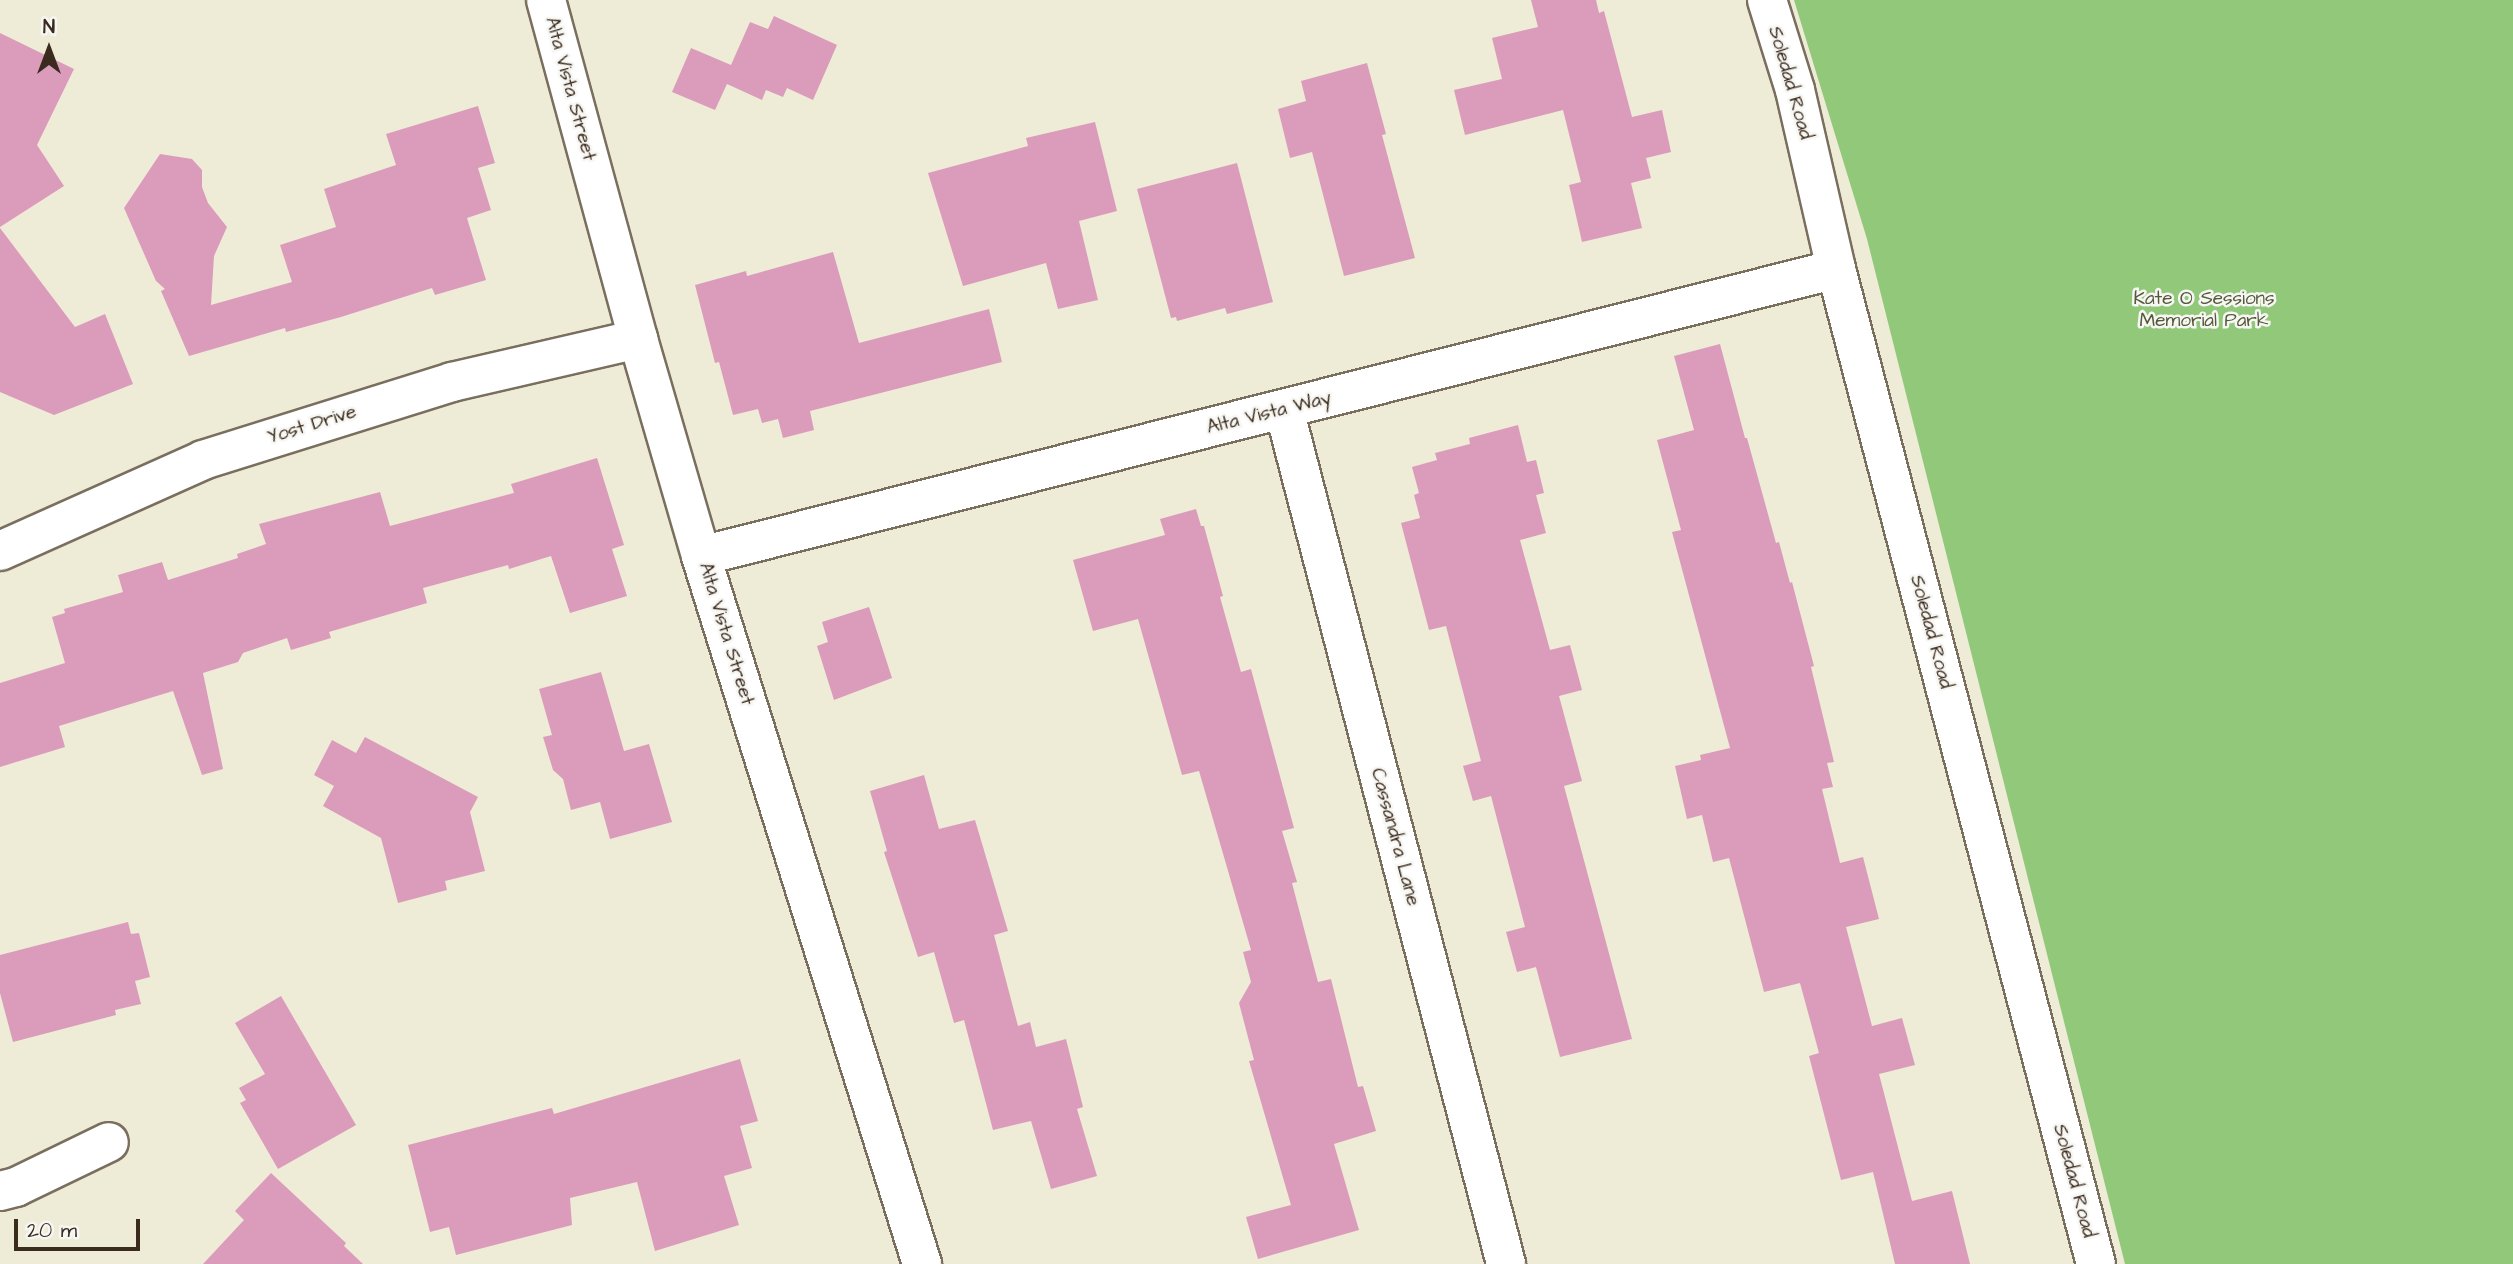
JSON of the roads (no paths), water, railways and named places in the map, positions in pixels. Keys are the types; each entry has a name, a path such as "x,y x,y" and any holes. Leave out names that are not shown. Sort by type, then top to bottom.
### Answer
{"street":[{"name":"Alta Vista Street","path":"546,0 638,339 701,556 922,1264"},
{"name":"Soledad Road","path":"1767,0 1795,90 1836,269 2096,1264"},
{"name":"Alta Vista Way","path":"701,556 1836,269"},
{"name":"Yost Drive","path":"0,551 204,460 452,382 638,339"},
{"name":"Cassandra Lane","path":"1284,409 1506,1264"},
{"path":"0,1191 109,1142"}],"park label":[{"name":"Kate O Sessions Memorial Park","path":"2204,310"}]}
